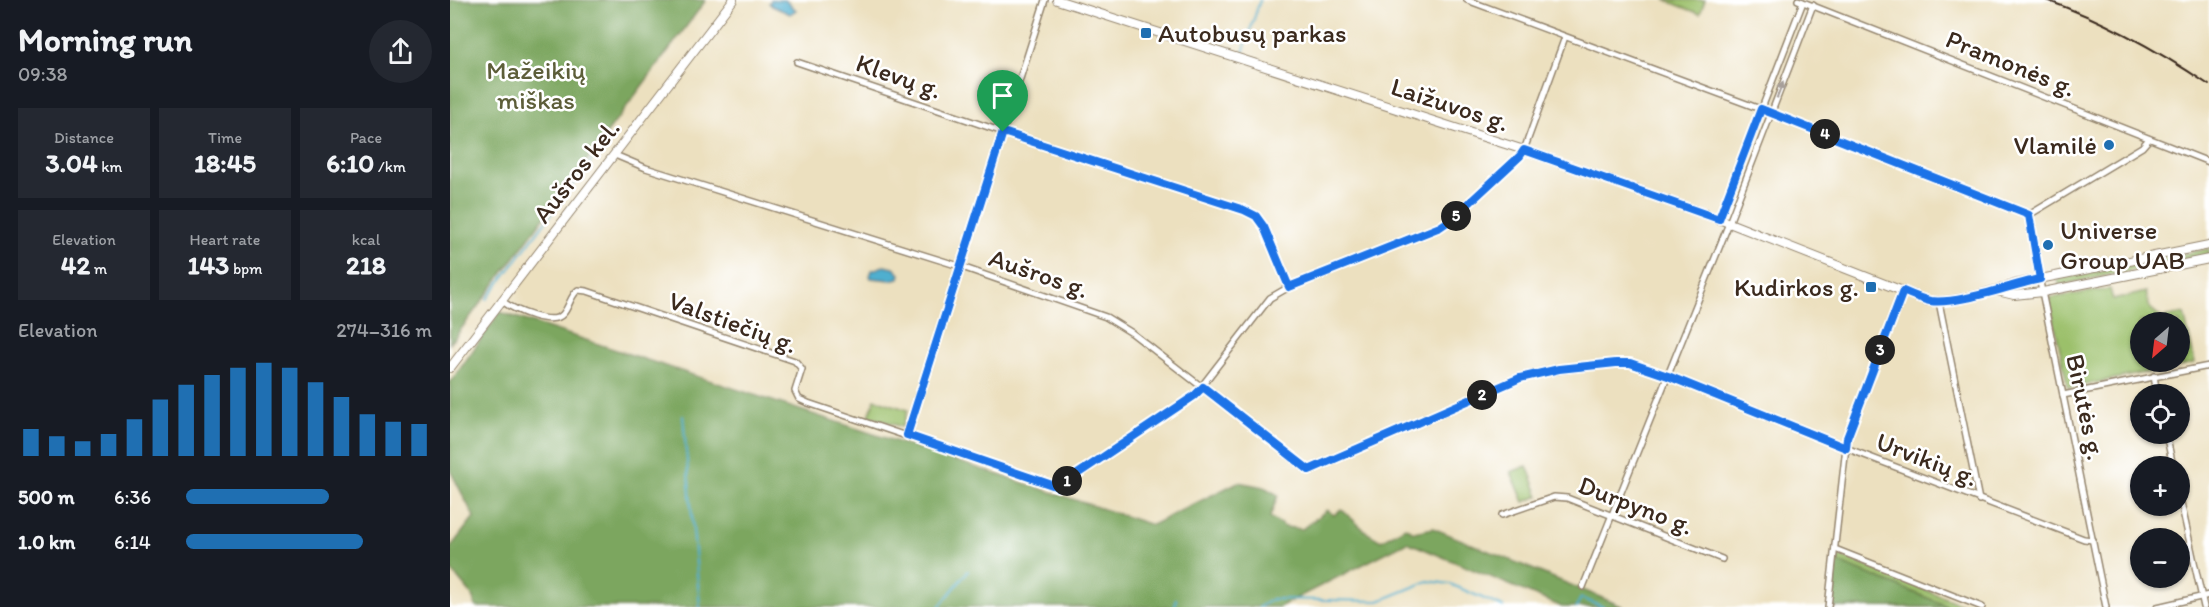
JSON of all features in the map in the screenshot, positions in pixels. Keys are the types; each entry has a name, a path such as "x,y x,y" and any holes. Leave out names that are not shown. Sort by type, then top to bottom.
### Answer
{"main road":[{"name":"Aušros kel.","path":"450,368 733,0"},
{"name":"Laižuvos g.","path":"1057,0 1524,150 1719,219 1928,301 1939,302 1997,291"},
{"path":"1997,291 2015,284 2209,245"},
{"path":"1997,291 2014,295 2043,292 2209,259"}],"street":[{"path":"907,435 959,266 1046,0"},
{"path":"1467,0 1761,109 2029,215 2142,147 2149,139"},
{"path":"1719,219 1800,1"},
{"name":"Pramonės g.","path":"1800,1 2209,162"},
{"path":"1583,587 1729,223 1813,5"},
{"path":"1524,150 1565,37"},
{"name":"Klevų g.","path":"797,62 1244,210 1256,216 1264,227 1289,287"},
{"name":"Valstiečių g.","path":"502,301 518,310 545,319 555,319 563,315 572,294 578,290 587,291 795,361 802,369 795,391 799,399 1058,487 1194,396 1270,298 1289,287 1440,227 1453,218 1524,150"},
{"name":"Aušros g.","path":"615,155 646,168 959,266 1106,317 1132,333 1309,470"},
{"name":"Birutės g.","path":"2029,215 2106,607"},
{"path":"1828,607 1847,438 1903,291"},
{"path":"1939,302 1979,500"},
{"name":"Urvikių g.","path":"1309,470 1520,378 1539,373 1630,363 1979,500 2093,540"},
{"path":"2063,395 2209,366"},
{"path":"2154,376 2155,384"},
{"name":"Durpyno g.","path":"1502,514 1554,497 1567,498 1722,559"},
{"path":"2184,516 2204,607"},
{"path":"1835,549 1982,607"},
{"path":"2157,607 2209,595"}],"green space":[{"name":"Mažeikių miškas","path":"450,0 706,0 450,344"},
{"path":"1665,0 1705,0 1700,14"},
{"path":"2209,249 2209,255 2059,285 2058,279"},
{"path":"2110,289 2113,300 2146,292 2149,307 2155,312 2130,312 2130,372 2149,372 2068,388 2049,298"},
{"path":"500,312 1152,525 1238,482 1264,487 1278,495 1270,517 1285,527 1302,529 1327,510 1334,515 1341,509 1369,534 1381,541 1405,527 1414,532 1433,528 1624,607 1562,607 1407,542 1279,607 476,607 471,594 450,569 450,548 474,517 450,470 450,383"},
{"path":"2190,341 2195,363 2190,364"},
{"path":"875,399 908,410 902,427 869,416"},
{"path":"1527,466 1539,496 1524,502 1511,472"},
{"path":"1840,556 1968,607 1831,607 1836,561"},
{"path":"1836,561 1950,607 1831,607"}],"water":[{"path":"771,0 785,0 796,10 790,14 772,6 769,3"},
{"path":"884,266 894,268 900,274 899,278 891,280 871,278 872,270"}],"waterway":[{"path":"1243,53 1260,0"},
{"path":"487,299 598,152"},
{"path":"683,416 700,607"},
{"path":"939,607 968,571"},
{"path":"1259,607 1272,599 1379,601 1428,581 1450,584 1503,607"},
{"path":"1576,607 1581,598 1603,607"},
{"path":"1175,607 1176,599"}],"railway":[{"path":"2046,0 2130,37 2209,85"}],"place":[{"name":"Autobusų parkas","path":"1146,33"},
{"name":"Vlamilė","path":"2109,145"},
{"name":"Universe Group UAB","path":"2048,245"},
{"name":"Kudirkos g.","path":"1871,287"}],"route":[{"path":"1761,109 2029,215 2040,279 2015,284 1997,291 1939,302 1928,301 1903,291 1847,438 1846,448 1668,376 1630,363 1616,363 1559,369 1520,378 1309,470 1203,387 1194,396 1058,487 907,435 1003,132 1244,210 1256,216 1264,227 1289,287 1440,227 1453,218 1524,150 1719,219 1761,109"}]}
